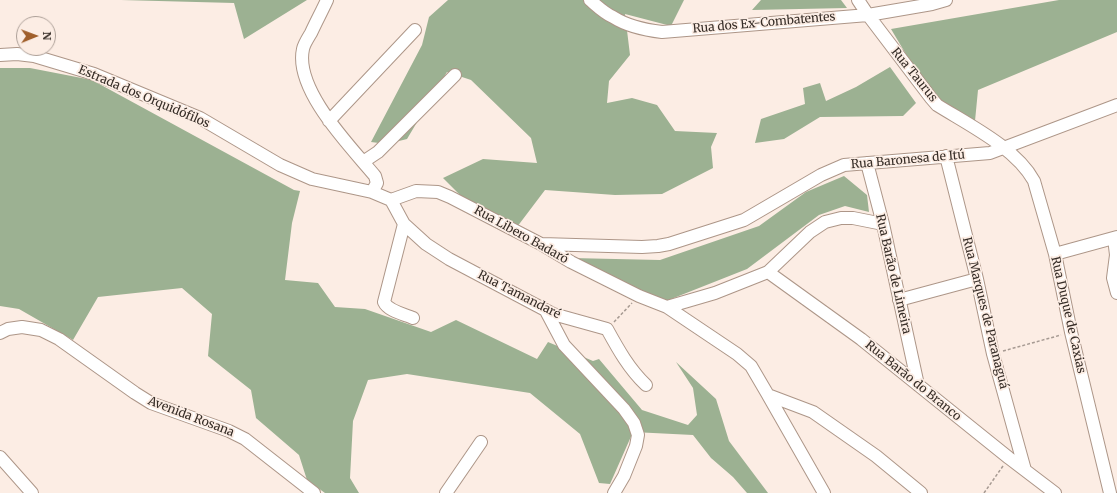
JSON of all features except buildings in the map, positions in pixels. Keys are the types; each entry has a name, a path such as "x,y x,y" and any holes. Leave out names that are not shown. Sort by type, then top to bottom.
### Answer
{"street":[{"path":"327,0 303,48 301,63 306,80 313,96 329,121 375,176 377,183 372,192 391,200"},
{"name":"Rua dos Ex-Combatentes","path":"590,0 612,18 633,26 662,32 868,15 932,4 946,0"},
{"name":"Rua Taurus","path":"858,0 931,98 937,104 1004,148"},
{"path":"329,121 415,30"},
{"name":"Estrada dos Orquidófilos","path":"0,54 34,56 94,74 200,118 280,165 312,179 372,192"},
{"path":"363,162 378,152 455,75"},
{"name":"Rua Baronesa de Itú","path":"541,244 642,247 669,244 744,220 821,175 844,166 990,153 1117,105"},
{"name":"Rua Duque de Caxias","path":"1004,148 1021,163 1029,172 1034,181 1055,254 1071,332 1110,493"},
{"name":"Rua Marques de Paranaguá","path":"946,156 977,280 993,354 1025,470"},
{"name":"Rua Barão de Limeira","path":"867,163 883,224 918,385"},
{"name":"Rua Libero Badaró","path":"391,200 416,191 438,192 541,244 571,262 639,296 667,308"},
{"name":"Rua Tamandaré","path":"391,200 404,224 426,244 449,259 546,311 607,329"},
{"path":"667,308 715,293 768,272 810,232 825,222 841,218 853,218 883,224"},
{"path":"404,224 384,302 386,306 413,318"},
{"path":"1055,254 1116,238 1116,255 1113,278 1117,293"},
{"name":"Rua Barão do Branco","path":"768,272 861,339 1055,493"},
{"path":"899,300 977,280"},
{"path":"667,308 738,354 751,366 824,493"},
{"path":"546,311 564,345 624,409 634,423 638,435 636,446 624,476 614,493"},
{"name":"Avenida Rosana","path":"0,333 8,329 22,327 41,330 59,338 151,403 238,435 314,493"},
{"path":"607,329 627,364 636,376 646,385"},
{"path":"768,395 813,412 876,456 920,493"},
{"path":"446,493 481,442"},
{"path":"0,457 32,493"}],"path":[{"path":"607,329 639,296"},
{"path":"993,354 1071,332"},
{"path":"984,493 1009,458"}],"green space":[{"path":"121,0 307,0 244,39 234,3"},
{"path":"448,0 684,0 671,26 625,14 630,55 609,81 607,103 632,98 657,105 675,131 717,133 711,147 713,168 662,194 615,195 545,190 517,227 463,198 443,178 483,159 537,163 531,138 471,80 447,72 407,139 387,144 371,142 422,45 429,17"},
{"path":"761,0 841,0 847,8 752,10"},
{"path":"1059,0 1117,0 1117,32 978,90 975,121 929,93 891,29"},
{"path":"890,67 916,103 903,116 820,117 784,139 755,143 761,119 805,104 803,88 820,83 826,101 856,87"},
{"path":"0,68 30,68 92,80 294,190 300,191 292,223 285,280 318,283 335,307 365,309 431,332 456,320 537,359 548,342 593,361 599,359 642,410 688,425 697,415 693,388 676,362 716,399 729,441 768,493 747,493 733,477 711,458 693,435 633,432 610,484 599,483 580,434 530,393 407,374 368,380 353,421 350,478 359,493 325,493 307,480 299,455 256,418 251,390 208,356 212,314 182,288 98,297 73,340 19,309 0,306"},
{"path":"844,176 867,195 869,212 845,206 819,215 747,269 661,303 571,258 660,260 759,226 806,192"}]}
